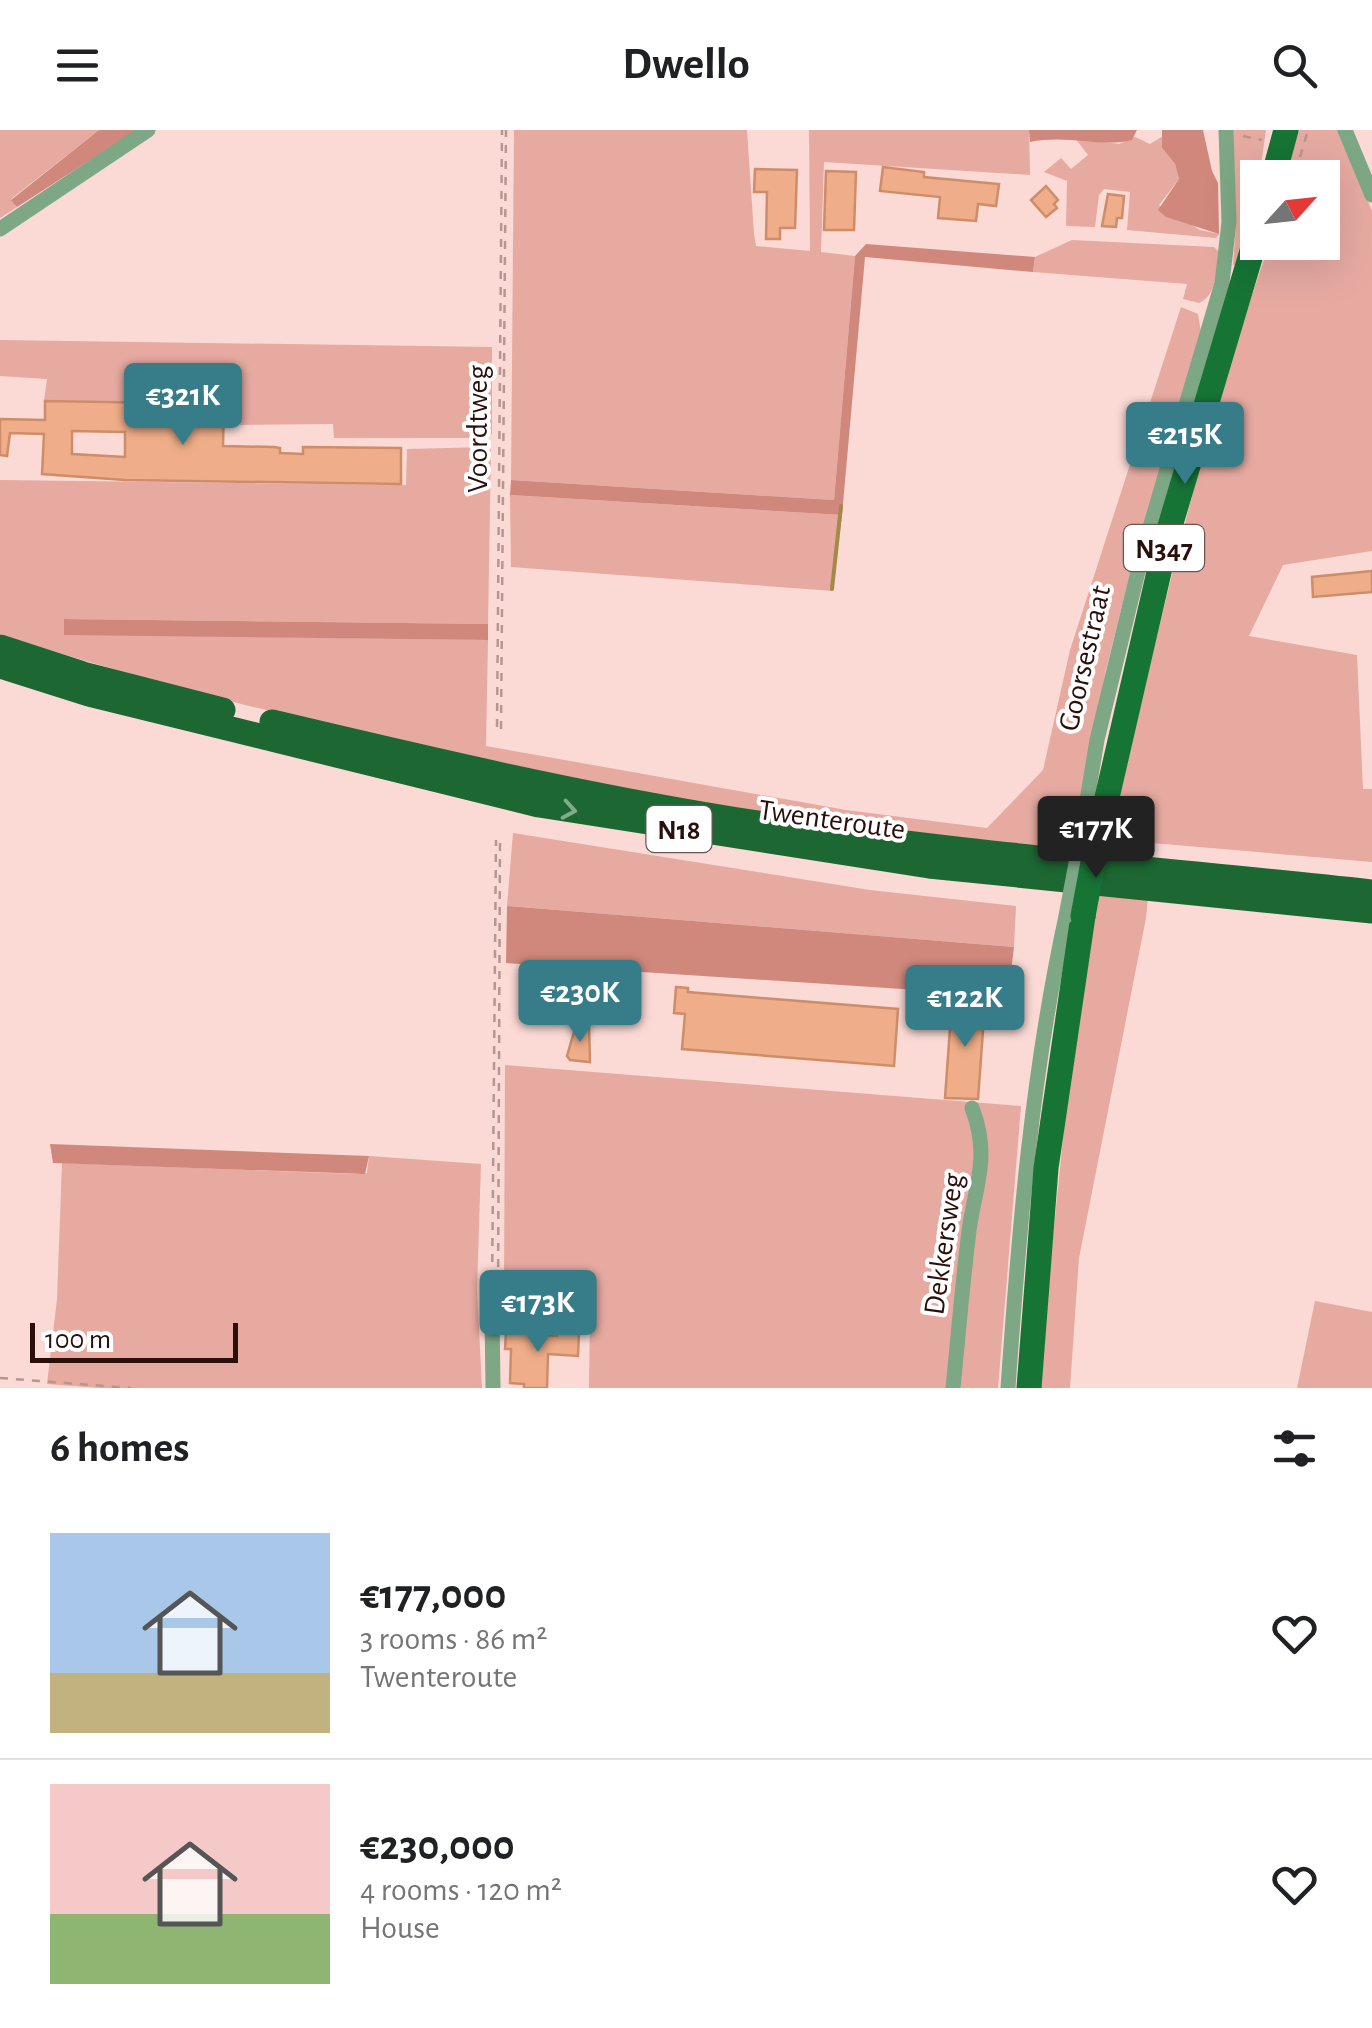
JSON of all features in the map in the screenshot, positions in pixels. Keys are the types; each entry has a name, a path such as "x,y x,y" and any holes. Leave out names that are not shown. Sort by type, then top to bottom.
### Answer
{"highway":[{"name":"Twenteroute","path":"0,647 102,679 533,784 926,846 1372,892"},
{"name":"Twenteroute","path":"0,666 90,694 539,805 929,866 1372,911"}],"main road":[{"path":"1278,160 1286,130"},
{"name":"Goorsestraat","path":"1029,1388 1046,1168 1075,916 1089,839 1168,533 1249,260"}],"street":[{"path":"0,229 148,130"},
{"path":"1345,130 1372,194"},
{"name":"Goorsestraat","path":"1089,839 1097,740 1130,601 1222,283 1229,222 1226,132"},
{"name":"Goorsestraat","path":"1008,1388 1027,1151 1052,981 1075,916"},
{"name":"Dekkersweg","path":"953,1388 968,1236 980,1175 980,1128 972,1108"},
{"path":"492,1311 493,1388"}],"path":[{"name":"Voordtweg","path":"499,728 504,130"},
{"path":"1300,160 1308,130"},
{"path":"1226,132 1262,140"},
{"path":"492,1311 498,840"},
{"path":"0,1378 131,1388"}],"shaded area":[{"path":"0,130 99,130 11,199 17,207 0,218"},
{"path":"99,130 137,130 17,207 11,200"},
{"path":"514,130 747,130 756,246 810,251 809,130 1029,130 1030,175 824,162 821,252 855,256 834,500 511,480"},
{"path":"1029,130 1137,130 1132,140 1109,143 1057,139 1030,142"},
{"path":"1162,130 1203,130 1218,183 1219,234 1166,217 1158,210 1179,179 1175,164 1162,148"},
{"path":"1233,130 1266,130 1262,160 1240,160 1239,267 1233,265"},
{"path":"1298,130 1339,130 1372,211 1372,551 1283,565 1249,636 1357,655 1363,789 1372,789 1372,862 1152,843 1149,862 1106,858 1199,471 1264,260 1340,260 1340,160 1290,160"},
{"path":"1163,136 1162,148 1175,164 1179,179 1159,205 1200,230 1219,234 1216,238 1127,230 1130,192 1104,189 1099,195 1095,227 1066,226 1067,181 1044,172 1061,158 1071,169 1088,155 1075,138 1119,144 1135,137 1150,144"},
{"path":"1072,240 1214,247 1218,251 1213,288 1199,303 1183,299 1187,284 1033,272 1035,257"},
{"path":"866,244 1035,257 1033,272 865,257 842,515 510,495 511,480 834,500 855,256"},
{"path":"1181,307 1198,314 1201,332 1134,557 1106,670 1070,850 829,823 590,782 269,711 0,634 0,480 406,485 407,449 488,447 488,624 65,619 64,634 488,640 486,746 846,810 987,828 1043,770 1070,650"},
{"path":"0,340 492,347 492,434 482,438 334,438 333,424 240,425 236,401 44,401 47,379 0,376"},
{"path":"510,495 842,515 833,591 511,567"},
{"path":"64,619 488,624 488,640 64,635"},
{"path":"513,833 870,890 1016,906 1014,947 507,906"},
{"path":"1099,892 1148,897 1146,918 1079,1258 1070,1388 1038,1388 1069,1078"},
{"path":"507,906 1014,947 1008,996 506,963"},
{"path":"505,1065 1021,1106 998,1388 589,1388 590,1311 567,1311 567,1294 504,1287"},
{"path":"50,1144 369,1156 365,1174 53,1163"},
{"path":"369,1156 481,1164 477,1290 482,1388 100,1388 47,1384 57,1299 62,1163 354,1174 367,1173"},
{"path":"1315,1301 1372,1312 1372,1388 1297,1388"}],"building":[{"path":"883,167 924,172 924,177 999,184 996,206 978,204 976,221 938,218 940,197 880,191"},
{"path":"755,169 797,170 795,228 780,228 780,239 766,239 767,192 754,192"},
{"path":"826,171 856,172 854,230 824,230"},
{"path":"1046,186 1058,200 1054,204 1057,208 1046,217 1031,200"},
{"path":"1108,194 1124,196 1122,218 1117,218 1116,227 1102,226"},
{"path":"45,401 224,404 223,446 274,447 280,448 280,453 303,454 303,447 401,448 401,484 125,480 42,474 44,434 10,433 7,456 0,455 0,419 45,420","holes":["72,431 125,432 125,457 72,454"]},
{"path":"1372,571 1372,592 1313,597 1312,577"},
{"path":"676,987 688,988 688,992 898,1009 894,1066 682,1049 685,1014 674,1013"},
{"path":"952,1001 985,1003 978,1099 945,1098"},
{"path":"576,1025 589,1026 590,1062 570,1060 567,1056"},
{"path":"557,1330 579,1331 578,1356 548,1354 547,1388 524,1388 524,1384 510,1383 511,1349 505,1349 506,1332 557,1336"}],"waterway":[{"path":"832,589 841,506"}]}
